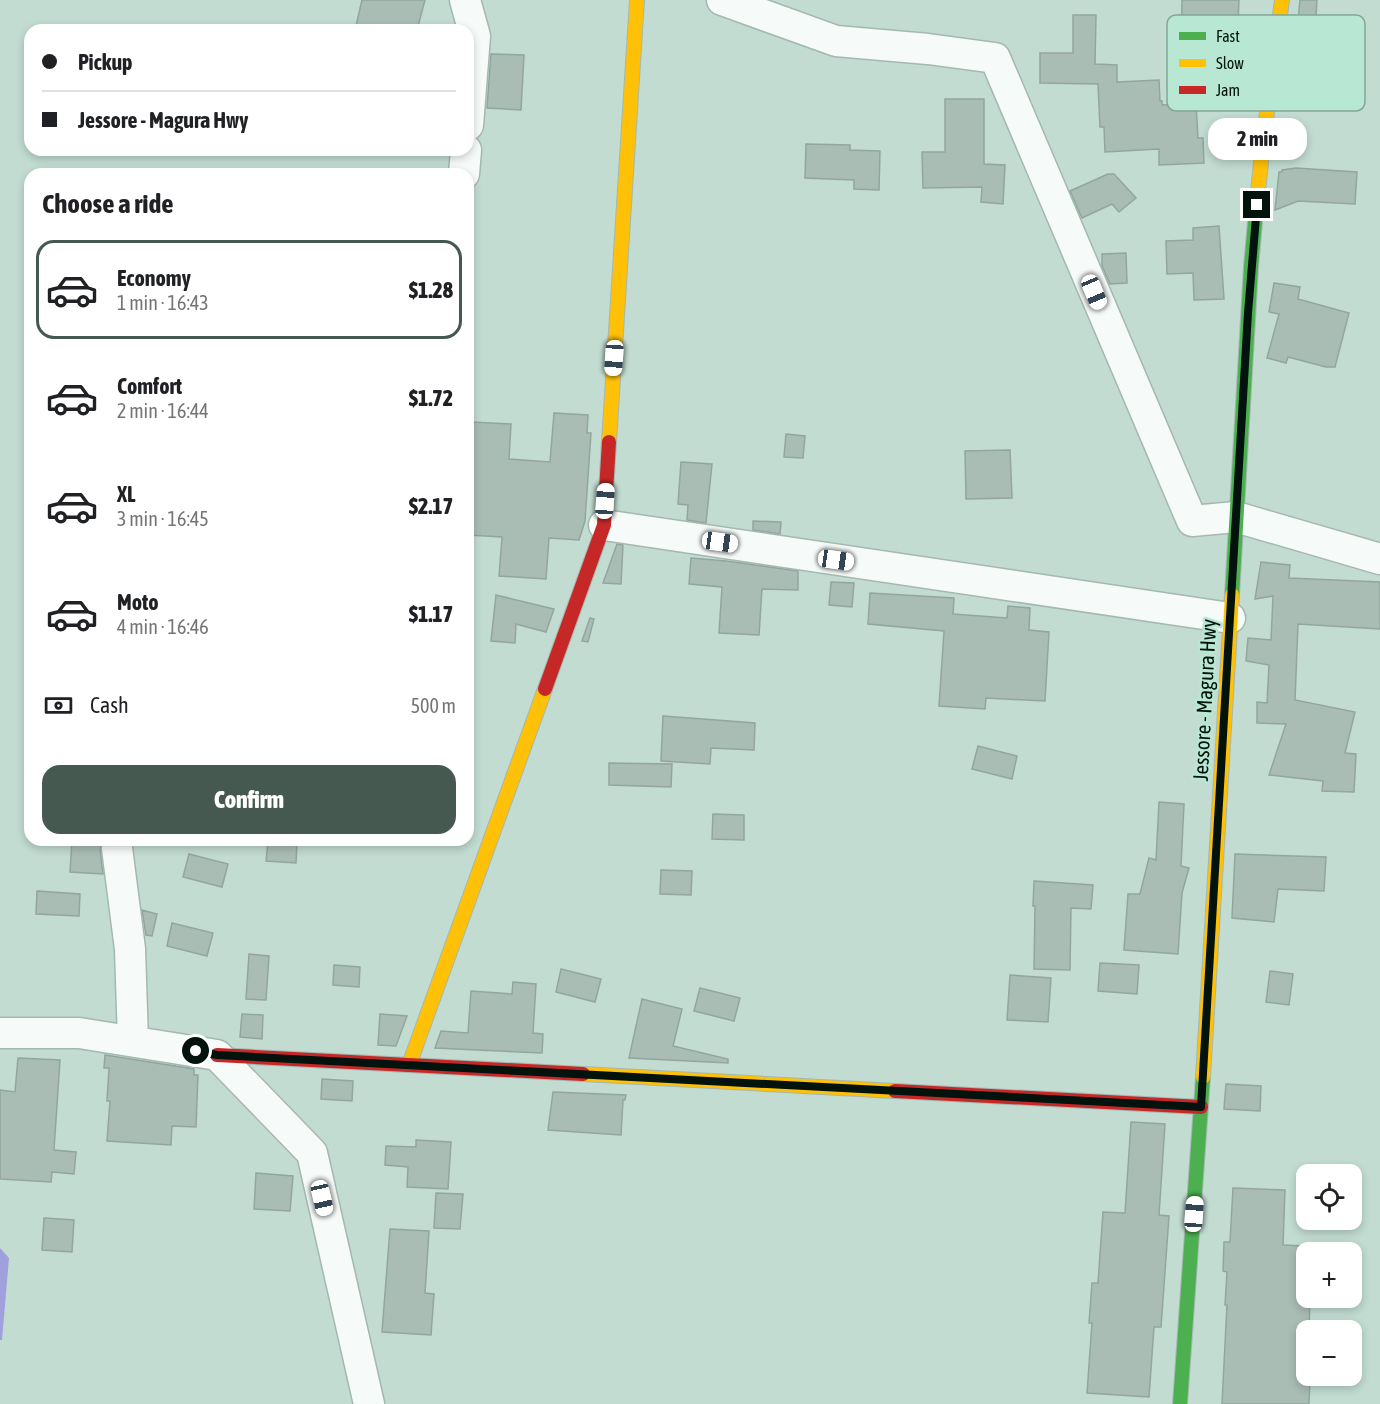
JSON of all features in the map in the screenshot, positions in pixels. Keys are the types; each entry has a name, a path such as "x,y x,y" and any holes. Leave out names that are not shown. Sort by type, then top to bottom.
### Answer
{"main road":[{"path":"409,1065 604,525 637,0"},
{"name":"Jessore - Magura Hwy","path":"1280,15 1282,0"},
{"name":"Jessore - Magura Hwy","path":"1180,1404 1201,1107 1251,267 1267,111"},
{"path":"217,1055 1201,1107"}],"street":[{"path":"465,0 472,24"},
{"path":"723,0 836,41 928,49 995,58 1192,521 1236,517 1380,559"},
{"path":"474,32 474,49"},
{"path":"604,525 1230,618"},
{"path":"117,848 130,949 133,1041"},
{"path":"0,1033 79,1033 217,1055 312,1153 369,1404"}],"water":[{"path":"0,1248 9,1258 2,1340 0,1340"}],"building":[{"path":"362,0 425,0 419,24 356,24"},
{"path":"1182,0 1239,0 1238,15 1182,15"},
{"path":"1300,0 1317,0 1316,15 1298,15"},
{"path":"1073,15 1096,15 1095,64 1117,65 1117,82 1159,80 1160,101 1162,105 1167,105 1167,111 1196,111 1198,138 1203,138 1204,163 1159,165 1159,149 1105,152 1104,127 1100,127 1098,84 1040,83 1040,53 1073,53"},
{"path":"491,54 524,55 521,110 487,108"},
{"path":"945,99 984,99 984,164 1005,165 1003,204 981,202 982,187 923,188 922,152 945,152"},
{"path":"806,144 850,145 850,150 880,151 879,190 854,189 854,180 805,178"},
{"path":"1296,168 1357,172 1355,204 1298,201 1275,210 1279,172"},
{"path":"1108,174 1114,174 1136,198 1119,212 1112,204 1082,218 1070,191"},
{"path":"1219,226 1224,299 1194,300 1193,273 1167,274 1166,241 1193,240 1193,228"},
{"path":"1126,253 1127,283 1110,284 1102,266 1102,254"},
{"path":"1274,283 1300,287 1298,299 1349,313 1335,367 1326,367 1288,357 1286,363 1267,358 1279,314 1269,312"},
{"path":"554,413 588,415 587,433 591,433 585,521 579,540 549,538 546,579 499,576 502,537 474,535 474,422 511,424 509,459 550,462"},
{"path":"786,434 805,436 803,458 784,457"},
{"path":"1010,450 1012,498 966,499 965,451"},
{"path":"681,462 712,464 706,523 687,520 688,505 678,504"},
{"path":"753,521 781,522 780,534 753,530"},
{"path":"617,544 623,545 621,584 603,583"},
{"path":"691,558 798,571 798,590 762,589 759,635 719,633 722,587 689,584"},
{"path":"1261,562 1290,565 1289,578 1380,582 1380,629 1298,624 1295,700 1355,712 1345,753 1356,754 1354,792 1322,791 1323,781 1269,775 1286,724 1257,723 1257,702 1267,703 1269,665 1246,661 1248,638 1271,640 1273,596 1255,599"},
{"path":"831,582 854,583 852,607 829,605"},
{"path":"870,593 954,598 953,614 1007,618 1008,606 1030,608 1029,630 1049,632 1045,701 986,698 985,709 939,706 944,631 868,624"},
{"path":"496,595 554,609 546,632 516,624 515,643 491,641"},
{"path":"590,618 594,619 588,642 582,641"},
{"path":"663,716 755,723 754,750 711,748 710,764 661,761"},
{"path":"978,746 1017,756 1012,779 972,769"},
{"path":"609,763 672,764 671,787 609,785"},
{"path":"1159,802 1184,804 1181,866 1189,868 1182,893 1178,954 1124,950 1128,894 1140,894 1149,858 1156,860"},
{"path":"713,814 744,815 744,840 712,839"},
{"path":"72,846 101,846 103,874 70,872"},
{"path":"268,846 297,846 296,863 266,861"},
{"path":"189,854 228,864 222,887 183,877"},
{"path":"1235,854 1326,857 1324,891 1278,889 1274,922 1232,918"},
{"path":"661,870 692,871 691,895 660,894"},
{"path":"1034,881 1093,885 1091,909 1071,908 1070,970 1034,969"},
{"path":"37,891 80,894 79,916 36,914"},
{"path":"142,910 157,914 152,936 146,935"},
{"path":"172,923 213,933 207,956 167,946"},
{"path":"249,954 269,956 266,1000 246,999"},
{"path":"1100,963 1139,965 1137,994 1098,991"},
{"path":"334,965 360,967 359,987 333,985"},
{"path":"561,969 601,979 595,1002 556,992"},
{"path":"1270,971 1293,974 1289,1005 1266,1002"},
{"path":"1010,975 1051,978 1048,1022 1007,1020"},
{"path":"513,982 536,984 533,1033 543,1034 542,1053 435,1048 441,1031 468,1033 471,991 512,994"},
{"path":"700,988 740,998 734,1021 694,1011"},
{"path":"642,999 682,1009 673,1046 728,1059 728,1063 629,1058"},
{"path":"242,1014 263,1015 262,1039 240,1037"},
{"path":"380,1014 407,1016 396,1046 378,1045"},
{"path":"105,1055 194,1069 194,1075 198,1075 196,1127 172,1126 171,1145 107,1141 110,1101 107,1101 109,1068 104,1068"},
{"path":"18,1058 60,1060 54,1150 76,1152 74,1174 52,1172 51,1182 0,1179 0,1090 15,1092"},
{"path":"322,1079 353,1081 352,1101 321,1099"},
{"path":"1226,1084 1261,1086 1260,1111 1224,1109"},
{"path":"553,1092 626,1095 623,1100 621,1135 548,1130"},
{"path":"1131,1122 1165,1124 1159,1215 1169,1216 1161,1327 1154,1327 1149,1397 1087,1393 1092,1323 1089,1323 1092,1283 1098,1283 1103,1212 1125,1213"},
{"path":"416,1140 451,1142 448,1189 407,1187 408,1167 385,1165 386,1146 416,1147"},
{"path":"256,1173 293,1176 290,1211 254,1209"},
{"path":"1233,1188 1285,1190 1283,1245 1296,1246 1296,1308 1310,1308 1309,1320 1296,1320 1296,1386 1310,1386 1309,1404 1222,1404 1227,1305 1225,1305 1227,1272 1223,1271 1224,1242 1230,1242"},
{"path":"436,1193 463,1194 460,1229 434,1228"},
{"path":"44,1218 74,1220 72,1252 42,1250"},
{"path":"390,1229 429,1231 425,1293 434,1294 431,1335 382,1332"}],"traffic: fast":[{"path":"1232,595 1256,211"},
{"path":"1180,1404 1203,1077"}],"traffic: slow":[{"path":"609,442 637,0"},
{"path":"1280,15 1282,0"},
{"path":"1256,211 1267,111"},
{"path":"1203,1077 1232,595"},
{"path":"409,1065 545,689"},
{"path":"583,1074 895,1091"}],"traffic: jam":[{"path":"545,689 604,525 609,442"},
{"path":"217,1055 583,1074"},
{"path":"895,1091 1201,1107"}],"route":[{"path":"196,1051 217,1055 1201,1107 1248,313 1257,205"}]}
